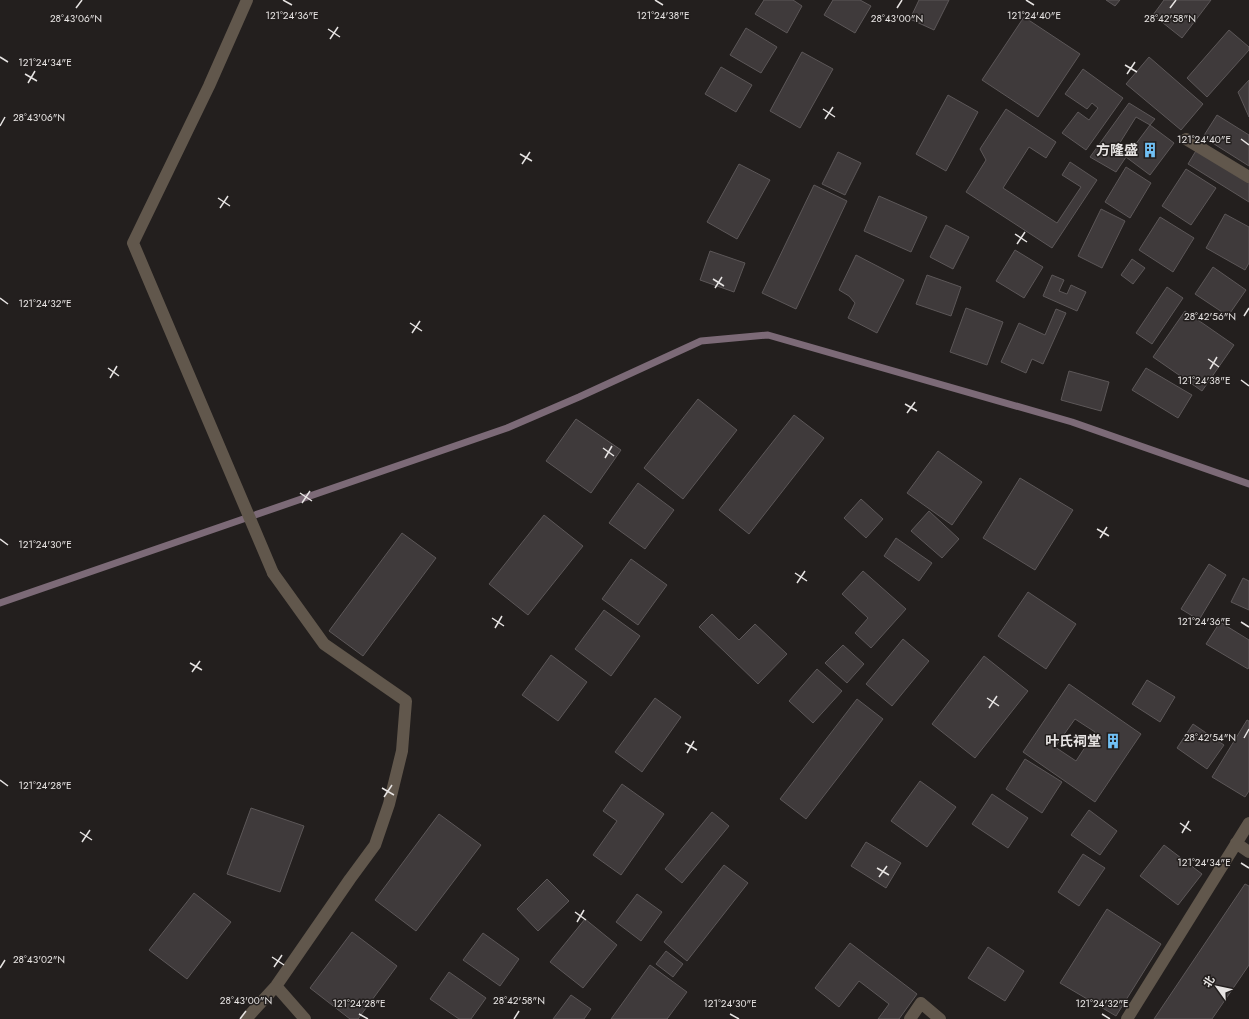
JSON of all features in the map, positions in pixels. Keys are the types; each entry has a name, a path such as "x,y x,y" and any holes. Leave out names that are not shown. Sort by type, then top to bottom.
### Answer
{"street":[{"path":"246,1019 276,986 374,846 389,804 402,751 406,701 324,644 272,573 133,243 209,86 247,0"},
{"path":"1186,139 1249,177"},
{"path":"1127,1019 1249,822"},
{"path":"1236,843 1249,852"},
{"path":"276,986 305,1019"},
{"path":"910,1019 921,1003 940,1019"}],"building":[{"path":"764,0 793,0 802,6 787,33 755,14"},
{"path":"833,0 860,0 871,6 855,33 824,15"},
{"path":"919,0 949,0 934,30 910,19"},
{"path":"1106,0 1120,0 1115,6"},
{"path":"1164,0 1211,0 1182,38 1153,15"},
{"path":"1024,17 1080,54 1038,117 982,80"},
{"path":"746,28 777,47 761,73 730,55"},
{"path":"1229,30 1249,47 1249,50 1207,97 1187,78"},
{"path":"802,52 833,69 800,128 770,111"},
{"path":"1149,57 1203,104 1181,130 1126,84"},
{"path":"721,67 752,85 736,112 705,94"},
{"path":"1083,69 1123,98 1086,150 1062,133 1078,112 1089,120 1098,108 1092,103 1087,109 1065,94"},
{"path":"1249,80 1249,117 1238,92"},
{"path":"948,95 978,112 946,171 916,154"},
{"path":"1129,103 1155,119 1150,125 1136,117 1116,149 1126,157 1116,172 1090,157"},
{"path":"1006,109 1056,142 1046,158 1029,147 1003,188 1057,223 1081,187 1062,175 1070,162 1097,180 1052,248 966,192 986,160 980,149"},
{"path":"1217,115 1249,135 1249,166 1203,137"},
{"name":"方隆盛","path":"1150,125 1174,143 1150,175 1126,157"},
{"path":"1197,149 1249,181 1249,202 1188,164"},
{"path":"838,152 861,163 845,195 822,184"},
{"path":"739,164 770,180 737,239 707,222"},
{"path":"1126,167 1151,183 1130,218 1105,202"},
{"path":"1186,169 1216,188 1191,225 1162,206"},
{"path":"814,185 847,201 796,309 762,293"},
{"path":"879,196 927,217 911,252 864,231"},
{"path":"1101,209 1125,221 1102,268 1078,256"},
{"path":"1225,214 1249,227 1249,263 1245,270 1206,248"},
{"path":"1160,217 1194,238 1173,272 1139,250"},
{"path":"946,225 969,237 953,269 930,257"},
{"path":"1015,250 1043,267 1024,298 996,281"},
{"path":"710,251 745,263 734,292 700,280"},
{"path":"856,255 904,280 877,333 848,318 855,303 849,296 839,290"},
{"path":"1132,259 1145,268 1133,284 1121,275"},
{"path":"1213,267 1246,290 1228,316 1195,294"},
{"path":"927,275 961,287 951,316 916,304"},
{"path":"1052,275 1064,280 1059,291 1067,294 1071,285 1086,292 1077,311 1043,296"},
{"path":"1167,287 1183,298 1152,344 1136,333"},
{"path":"966,308 1003,322 987,365 950,352"},
{"path":"1056,309 1066,313 1043,364 1032,359 1026,373 1001,362 1019,323 1045,335"},
{"path":"1185,311 1234,345 1202,391 1153,357"},
{"path":"1146,368 1192,395 1178,418 1132,390"},
{"path":"1069,371 1109,382 1101,411 1061,400"},
{"path":"698,399 737,430 683,499 644,468"},
{"path":"794,415 824,438 749,534 719,510"},
{"path":"576,419 621,450 591,493 546,461"},
{"path":"938,451 982,482 952,525 907,493"},
{"path":"1020,478 1073,510 1035,570 983,538"},
{"path":"638,483 674,510 645,549 609,523"},
{"path":"861,499 883,519 866,538 844,518"},
{"path":"929,511 959,539 942,558 911,531"},
{"path":"544,515 583,546 528,615 489,584"},
{"path":"402,533 436,558 363,656 329,631"},
{"path":"896,538 932,563 919,581 884,556"},
{"path":"631,559 667,585 638,625 602,599"},
{"path":"1209,564 1226,575 1199,620 1181,609"},
{"path":"863,571 906,609 871,648 855,633 868,618 842,594"},
{"path":"1243,578 1249,581 1249,610 1231,602"},
{"path":"1028,592 1076,624 1046,669 998,636"},
{"path":"604,610 640,636 611,676 575,649"},
{"path":"712,614 739,640 755,624 787,654 758,684 699,627"},
{"path":"1220,622 1249,640 1248,669 1206,644"},
{"path":"903,639 929,661 892,706 866,684"},
{"path":"843,645 864,664 847,683 825,663"},
{"path":"551,655 587,682 558,721 522,695"},
{"path":"984,656 1028,691 975,758 932,724"},
{"path":"817,669 842,691 813,723 789,701"},
{"path":"1147,680 1175,697 1160,722 1132,704"},
{"name":"叶氏祠堂","path":"1069,684 1141,734 1095,802 1023,752","holes":["1075,719 1095,732 1076,761 1055,747"]},
{"path":"655,698 681,717 642,772 615,752"},
{"path":"857,699 883,719 806,819 780,799"},
{"path":"1247,720 1249,721 1249,791 1245,797 1212,777"},
{"path":"1193,724 1224,745 1207,769 1177,748"},
{"path":"1025,759 1062,782 1042,813 1006,789"},
{"path":"920,781 956,807 927,847 891,821"},
{"path":"622,784 664,814 621,875 593,855 617,821 603,811"},
{"path":"992,794 1028,818 1008,848 972,824"},
{"path":"251,808 304,826 280,892 227,874"},
{"path":"1089,810 1117,831 1100,855 1071,835"},
{"path":"712,812 729,826 682,883 665,869"},
{"path":"439,814 481,845 416,931 375,900"},
{"path":"866,842 901,863 886,888 851,866"},
{"path":"1164,845 1202,874 1178,905 1140,876"},
{"path":"1083,854 1105,868 1079,906 1058,892"},
{"path":"724,865 748,883 687,961 664,942"},
{"path":"547,879 569,901 538,931 517,909"},
{"path":"1245,884 1249,886 1249,965 1212,1019 1154,1019"},
{"path":"194,893 231,922 187,979 149,950"},
{"path":"637,894 662,912 641,941 616,922"},
{"path":"1107,909 1161,944 1116,1016 1060,983"},
{"path":"585,919 617,945 583,988 550,962"},
{"path":"352,932 397,966 358,1019 350,1019 310,988"},
{"path":"483,933 519,959 500,986 463,960"},
{"path":"850,943 917,994 899,1019 878,1019 889,1004 859,981 839,1007 815,988"},
{"path":"988,947 1024,971 1005,1001 968,978"},
{"path":"666,951 683,964 673,977 656,964"},
{"path":"650,965 687,992 667,1019 611,1019"},
{"path":"449,972 486,998 471,1019 459,1019 430,999"},
{"path":"571,995 591,1009 584,1019 553,1019"}],"waterway":[{"path":"0,603 507,428 701,341 768,335 1072,422 1249,484"}],"place":[{"name":"方隆盛","path":"1150,150"},
{"name":"叶氏祠堂","path":"1113,741"}]}
